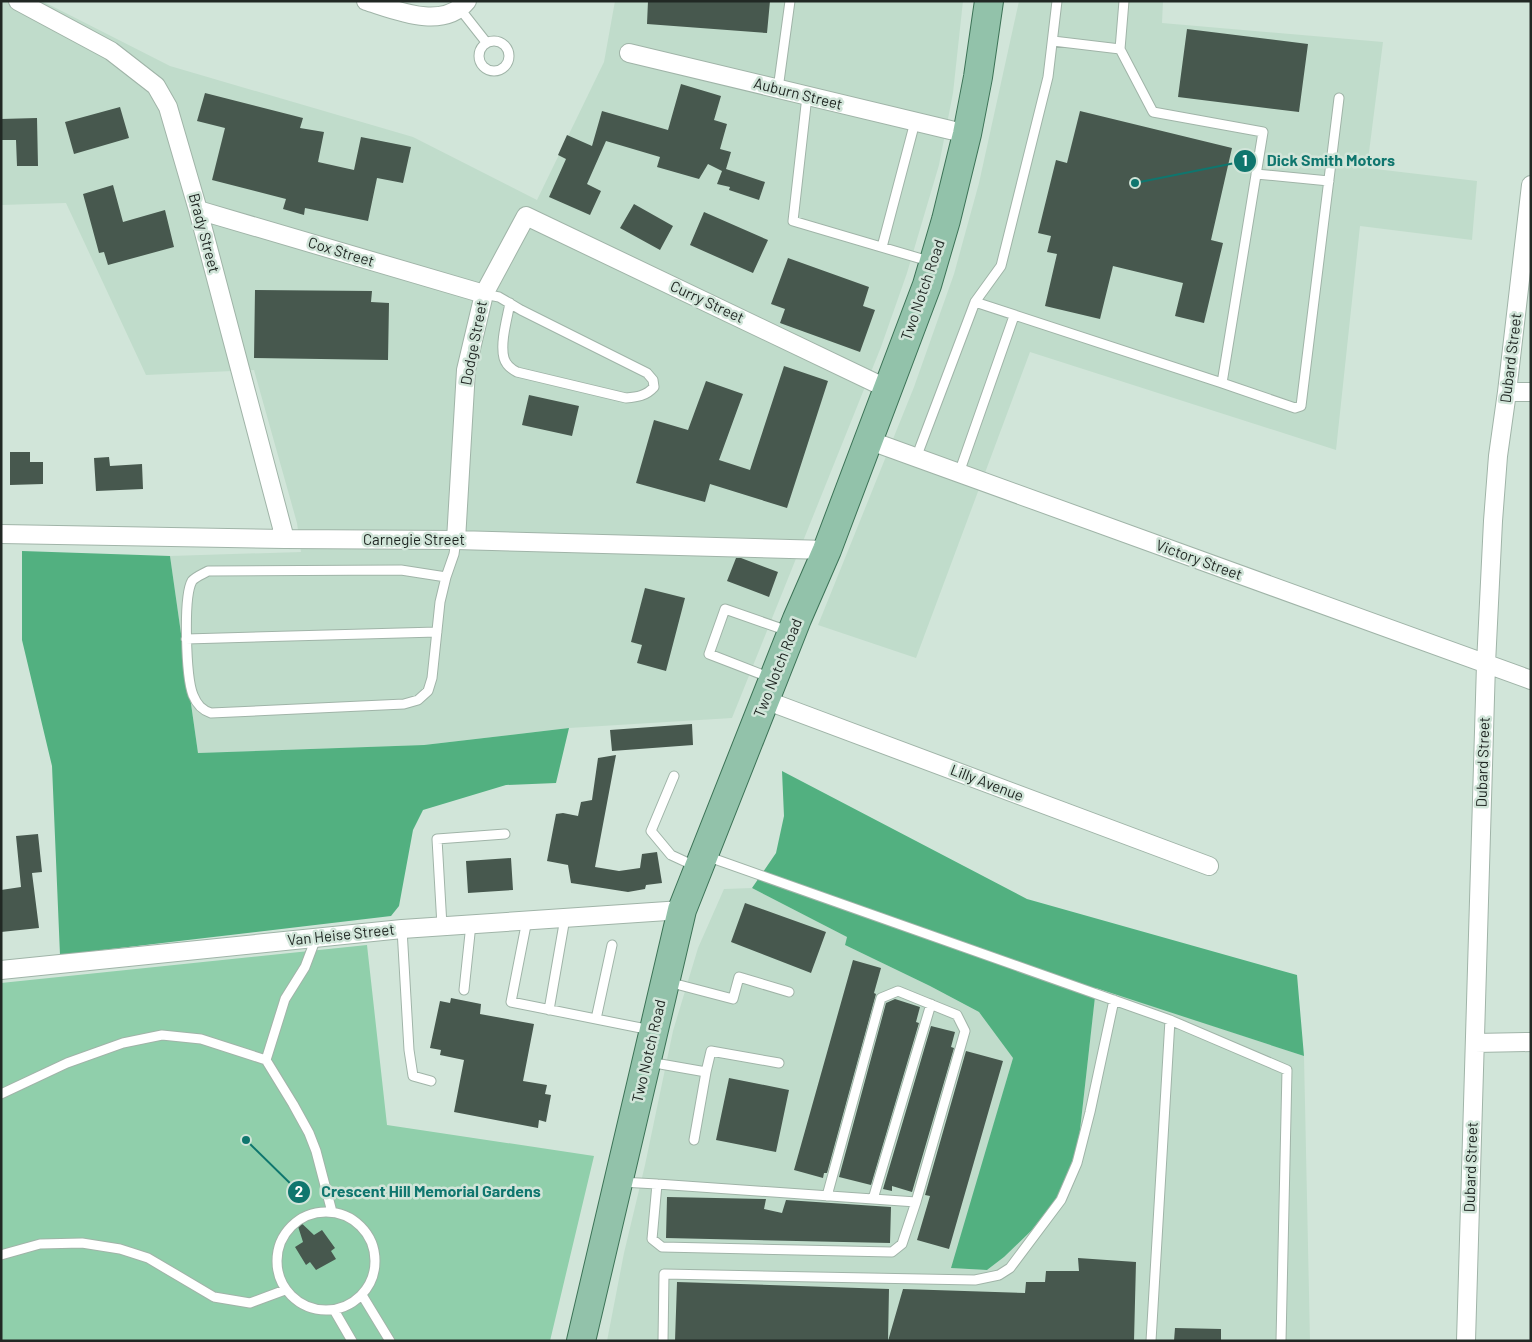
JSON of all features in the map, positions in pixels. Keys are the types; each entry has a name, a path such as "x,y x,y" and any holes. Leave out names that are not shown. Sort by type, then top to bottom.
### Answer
{"main road":[{"name":"Two Notch Road","path":"581,1341 682,910 792,632 828,550 934,263 967,134 978,77 989,1"}],"street":[{"name":"Brady Street","path":"18,1 111,51 156,86 168,107 198,210 285,539"},
{"path":"366,1 421,17 442,15 463,5"},
{"name":"Auburn Street","path":"629,53 967,134"},
{"name":"Dubard Street","path":"1466,1341 1486,664 1493,522 1498,456 1531,185"},
{"name":"Cox Street","path":"198,210 484,294"},
{"name":"Dodge Street","path":"456,540 466,370 484,294 526,216"},
{"name":"Curry Street","path":"526,216 888,389"},
{"path":"1507,392 1531,392"},
{"name":"Victory Street","path":"868,440 1531,680"},
{"name":"Carnegie Street","path":"1,534 456,540 828,550"},
{"name":"Lilly Avenue","path":"770,689 1209,866"},
{"name":"Van Heise Street","path":"1,970 442,926 682,910"},
{"path":"1475,1043 1531,1042"}],"lane":[{"path":"778,88 790,1"},
{"path":"916,458 975,302 1002,266 1048,77 1057,1"},
{"path":"1124,1 1120,49 1153,112 1263,132 1222,383"},
{"path":"463,5 486,42"},
{"path":"1053,41 1120,49"},
{"path":"808,96 793,220 934,263"},
{"path":"975,302 1295,408 1301,406 1339,98"},
{"path":"882,247 915,122"},
{"path":"1256,174 1329,181"},
{"path":"484,294 498,297 510,303 647,373 653,380 654,387 650,392 638,397 626,398 517,372 504,360 503,348 510,303"},
{"path":"959,473 1014,316"},
{"path":"446,577 401,570 208,571 193,579 188,589 186,639 193,695 201,709 211,713 404,704 418,700 428,691 432,678 440,602 454,554 456,540"},
{"path":"770,689 709,654 725,608 792,632"},
{"path":"186,639 437,632"},
{"path":"674,776 651,831 671,855 701,862 1114,1000 1170,1020 1287,1070 1281,1341"},
{"path":"442,926 436,839 505,834"},
{"path":"549,1010 565,918"},
{"path":"527,920 511,1002 654,1030"},
{"path":"464,990 471,924"},
{"path":"402,930 409,1050 413,1076 431,1081"},
{"path":"266,1060 285,999 304,967 316,938"},
{"path":"596,1019 612,945"},
{"path":"666,981 733,999 739,977 789,992"},
{"path":"657,1184 652,1239 662,1246 892,1252 902,1244 916,1202 965,1031 957,1015 898,991 881,998 827,1196"},
{"path":"663,1341 664,1274 975,1280 999,1275 1010,1268 1061,1200 1077,1163 1114,1000"},
{"path":"873,1199 931,1004"},
{"path":"1151,1341 1170,1020"},
{"path":"1,1094 67,1063 107,1048 162,1035 201,1039 266,1060 309,1133 316,1151 332,1212"},
{"path":"694,1140 711,1051 780,1063"},
{"path":"647,1061 706,1072"},
{"path":"618,1181 916,1202"},
{"path":"319,1212 332,1212 344,1216 363,1229 373,1246 375,1260 370,1284 362,1295 352,1304 327,1311 308,1308 295,1300 285,1290 277,1269 278,1248 292,1225 306,1216 319,1212"},
{"path":"1,1255 40,1244 82,1243 120,1249 148,1258 214,1297 250,1303 285,1290"},
{"path":"362,1295 390,1341"},
{"path":"334,1310 352,1341"}],"shaded area":[{"path":"1,1 42,1 170,66 413,137 537,200 604,62 615,1 963,1 953,93 939,165 907,273 881,347 732,718 569,728 424,745 198,753 170,556 301,552 297,523 254,370 146,375 66,203 1,205"},
{"path":"1019,1 1163,1 1162,23 1383,42 1367,168 1477,181 1472,240 1360,226 1336,450 1030,352 916,658 818,625 914,387 954,274 979,183"},
{"path":"752,888 847,937 845,945 930,986 1020,1034 952,1268 987,1270 1004,1257 1031,1231 1057,1198 1070,1168 1079,1139 1096,987 1304,1056 1310,1341 607,1341 624,1253 645,1165 673,1031 698,948 724,889"}],"green space":[{"path":"22,551 170,556 198,753 424,745 569,728 556,783 506,785 423,810 413,830 399,906 391,916 60,955 52,766 22,640"},
{"path":"782,771 1027,899 1297,975 1304,1056 1096,988 1079,1139 1070,1168 1057,1198 1031,1231 1004,1257 987,1270 951,1268 1013,1058 979,1012 845,945 847,937 752,888 776,853 784,816"},
{"path":"367,945 387,1125 594,1156 550,1341 1,1341 1,983"}],"building":[{"path":"648,1 770,1 767,33 647,24"},
{"path":"1187,29 1308,44 1299,112 1178,97"},
{"path":"681,84 721,96 714,120 727,124 720,149 731,152 726,169 765,182 759,200 729,190 730,187 717,184 722,171 708,164 699,179 657,167 660,157 606,141 587,184 601,191 590,215 549,197 566,159 558,155 567,135 592,146 602,111 668,130"},
{"path":"205,93 303,118 300,128 324,132 318,162 354,170 361,137 411,147 403,183 377,178 368,221 305,208 304,215 283,209 286,199 212,180 225,128 197,121"},
{"path":"120,107 129,138 74,154 65,122"},
{"path":"1080,111 1232,148 1211,240 1223,243 1204,323 1175,316 1183,283 1113,266 1100,319 1045,306 1057,254 1047,252 1051,236 1038,233 1056,160 1067,163"},
{"path":"37,118 38,166 17,166 16,140 1,140 1,119"},
{"path":"113,185 123,222 165,210 174,247 108,265 104,252 99,253 83,194"},
{"path":"634,204 673,226 660,250 620,228"},
{"path":"704,212 768,240 753,273 690,245"},
{"path":"788,258 869,287 863,306 875,310 860,352 780,323 785,309 771,304"},
{"path":"255,290 372,291 371,302 389,303 388,360 254,358"},
{"path":"784,366 828,381 787,508 710,484 705,502 636,483 654,420 688,430 706,381 743,394 719,460 750,470"},
{"path":"529,395 579,406 572,436 522,425"},
{"path":"10,452 30,452 30,462 43,462 43,484 10,485"},
{"path":"109,457 110,466 142,464 143,489 96,491 94,458"},
{"path":"736,558 741,558 778,572 769,597 727,581"},
{"path":"645,588 685,598 666,671 637,663 642,645 631,642"},
{"path":"692,724 693,745 612,751 610,730"},
{"path":"616,755 595,867 619,871 640,868 642,854 657,852 662,883 646,885 645,889 628,892 571,883 568,865 547,861 556,814 563,813 578,816 581,802 592,800 598,758"},
{"path":"38,834 42,872 32,873 39,928 1,932 1,890 21,887 16,836"},
{"path":"511,858 513,890 468,893 466,861"},
{"path":"745,903 826,932 811,973 731,942"},
{"path":"853,960 881,968 874,993 876,994 827,1173 824,1173 823,1178 794,1170"},
{"path":"451,998 481,1004 480,1014 534,1024 523,1081 547,1085 545,1094 551,1095 546,1122 539,1120 538,1128 454,1112 464,1060 440,1055 441,1050 430,1048 440,1001 450,1003"},
{"path":"895,999 920,1007 916,1022 919,1023 871,1185 839,1177 886,1003"},
{"path":"931,1026 955,1032 951,1047 954,1048 912,1192 892,1186 892,1191 883,1189"},
{"path":"966,1051 1003,1061 949,1249 917,1240 930,1196 925,1195"},
{"path":"729,1078 789,1090 776,1152 716,1140"},
{"path":"667,1197 766,1199 764,1209 782,1213 786,1200 891,1207 890,1243 666,1238"},
{"path":"295,1217 314,1235 322,1230 335,1248 331,1251 336,1259 316,1270 310,1262 306,1265 295,1247 303,1242"},
{"path":"1078,1258 1136,1262 1134,1341 888,1341 903,1289 1025,1293 1026,1282 1045,1282 1046,1271 1079,1271"},
{"path":"677,1282 889,1289 888,1341 675,1341"},
{"path":"1175,1328 1221,1329 1221,1341 1174,1341"}],"place":[{"name":"Dick Smith Motors","path":"1135,183"},
{"name":"Crescent Hill Memorial Gardens","path":"246,1140"}]}
